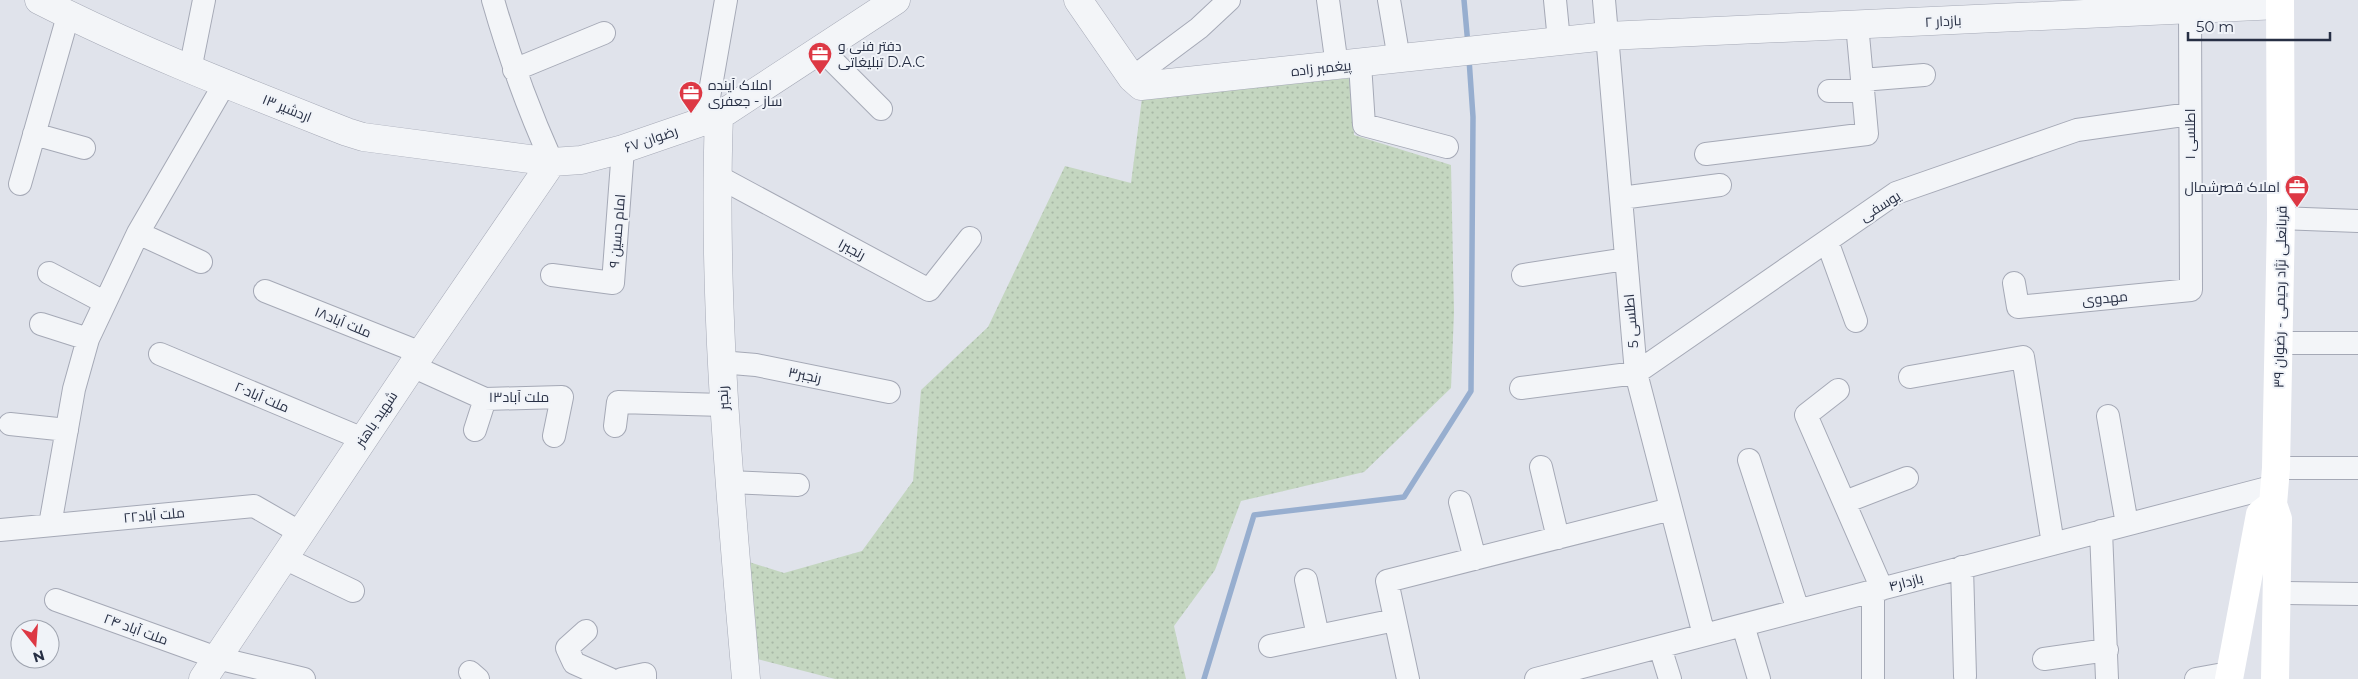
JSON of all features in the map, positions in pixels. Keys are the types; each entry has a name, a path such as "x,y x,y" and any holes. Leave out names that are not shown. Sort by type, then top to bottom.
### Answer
{"main road":[{"name":"قربانعلی نژاد رحیمی - رضوان ۳۹","path":"2275,679 2278,519 2275,486 2282,218 2280,2"},
{"path":"2229,676 2260,514 2275,486"}],"street":[{"path":"190,70 204,0"},
{"path":"481,0 493,0 514,70 542,144 552,162"},
{"path":"712,118 726,0"},
{"name":"رضوان ۶۷","path":"552,162 581,160 624,149 712,118 822,50 894,0"},
{"path":"1078,0 1132,78 1199,28 1230,0"},
{"path":"1328,0 1349,65 1364,125 1447,147"},
{"path":"1389,0 1400,59"},
{"path":"1555,0 1560,41"},
{"name":"اطلسی 5","path":"1604,0 1636,373 1704,635"},
{"name":"بازدار ۲","path":"1607,36 1857,24 2023,8 2151,5 2190,9 2280,2"},
{"path":"20,184 34,134 54,6"},
{"name":"اردشیر ۱۳","path":"54,6 190,70 347,132 363,137 552,162"},
{"name":"اطلسی ۱","path":"2190,9 2191,290"},
{"path":"1706,154 1867,134 1857,24"},
{"path":"514,70 604,33"},
{"name":"پیغمبر زاده","path":"1132,78 1141,86 1155,86 1607,36"},
{"path":"822,50 881,109"},
{"path":"1829,91 1924,75"},
{"path":"50,525 74,390 88,339 138,233 225,84"},
{"name":"یوسفی","path":"1636,373 1896,194 2077,130 2190,114"},
{"name":"رنجبر","path":"712,118 717,176 720,362 746,679"},
{"path":"34,134 84,148"},
{"name":"امام حسین ۹","path":"552,275 613,283 624,149"},
{"name":"شهید باهنر","path":"210,669 416,359 552,162"},
{"name":"رنجبر۱","path":"717,176 929,290 970,238"},
{"path":"1621,198 1720,185"},
{"path":"2282,218 2358,221"},
{"path":"138,233 201,262"},
{"path":"1827,242 1856,321"},
{"path":"1522,275 1626,259"},
{"path":"49,273 104,302"},
{"name":"مهدوی","path":"2014,283 2018,306 2191,290"},
{"name":"ملت آباد۱۸","path":"265,291 416,359"},
{"path":"41,324 88,339"},
{"path":"2279,343 2358,343"},
{"name":"ملت آباد۲۰","path":"160,354 364,439"},
{"path":"1910,377 2023,357 2053,544"},
{"name":"ملت آباد۱۳","path":"416,359 485,399 562,397 554,436"},
{"name":"رنجبر۳","path":"720,362 756,364 889,392"},
{"path":"1521,388 1636,373"},
{"path":"1838,390 1806,415 1845,502 1878,590 1873,679"},
{"path":"475,430 485,399"},
{"path":"615,426 618,402 723,405"},
{"path":"2108,416 2127,524"},
{"path":"10,424 67,430"},
{"path":"1749,460 1798,610"},
{"path":"1541,467 1558,538"},
{"name":"بازدار۴","path":"1536,679 2275,486 2358,468"},
{"path":"1845,502 1907,478"},
{"path":"729,482 798,485"},
{"path":"1460,502 1475,559"},
{"name":"ملت آباد۲۲","path":"0,530 254,506 301,533"},
{"path":"1408,679 1387,581 1671,509"},
{"path":"2101,531 2107,679"},
{"path":"284,558 353,591"},
{"path":"1962,568 1965,676"},
{"path":"1306,580 1318,636"},
{"path":"2278,594 2358,594"},
{"name":"ملت آباد ۲۴","path":"56,600 210,669 304,679"},
{"path":"1270,646 1395,620"},
{"path":"1743,625 1759,679"},
{"path":"586,631 567,648 574,663 610,679"},
{"path":"1660,646 1670,679"},
{"path":"2044,659 2107,650"},
{"path":"622,679 645,674 645,679"},
{"path":"2196,679 2229,676"}],"green space":[{"path":"1352,78 1354,135 1451,165 1454,312 1451,388 1364,472 1241,501 1215,570 1174,626 1186,679 835,679 738,654 730,556 784,573 862,551 913,481 921,390 988,327 1065,166 1131,183 1142,98"}],"waterway":[{"path":"1464,0 1468,45"},
{"path":"1204,679 1254,515 1404,497 1471,391 1473,117 1469,59"}],"place":[{"name":"دفتر فنی و تبلیغاتی D.A.C","path":"820,75"},
{"name":"املاک آینده ساز - جعفری","path":"691,114"},
{"name":"املاک قصرشمال","path":"2297,208"}]}
